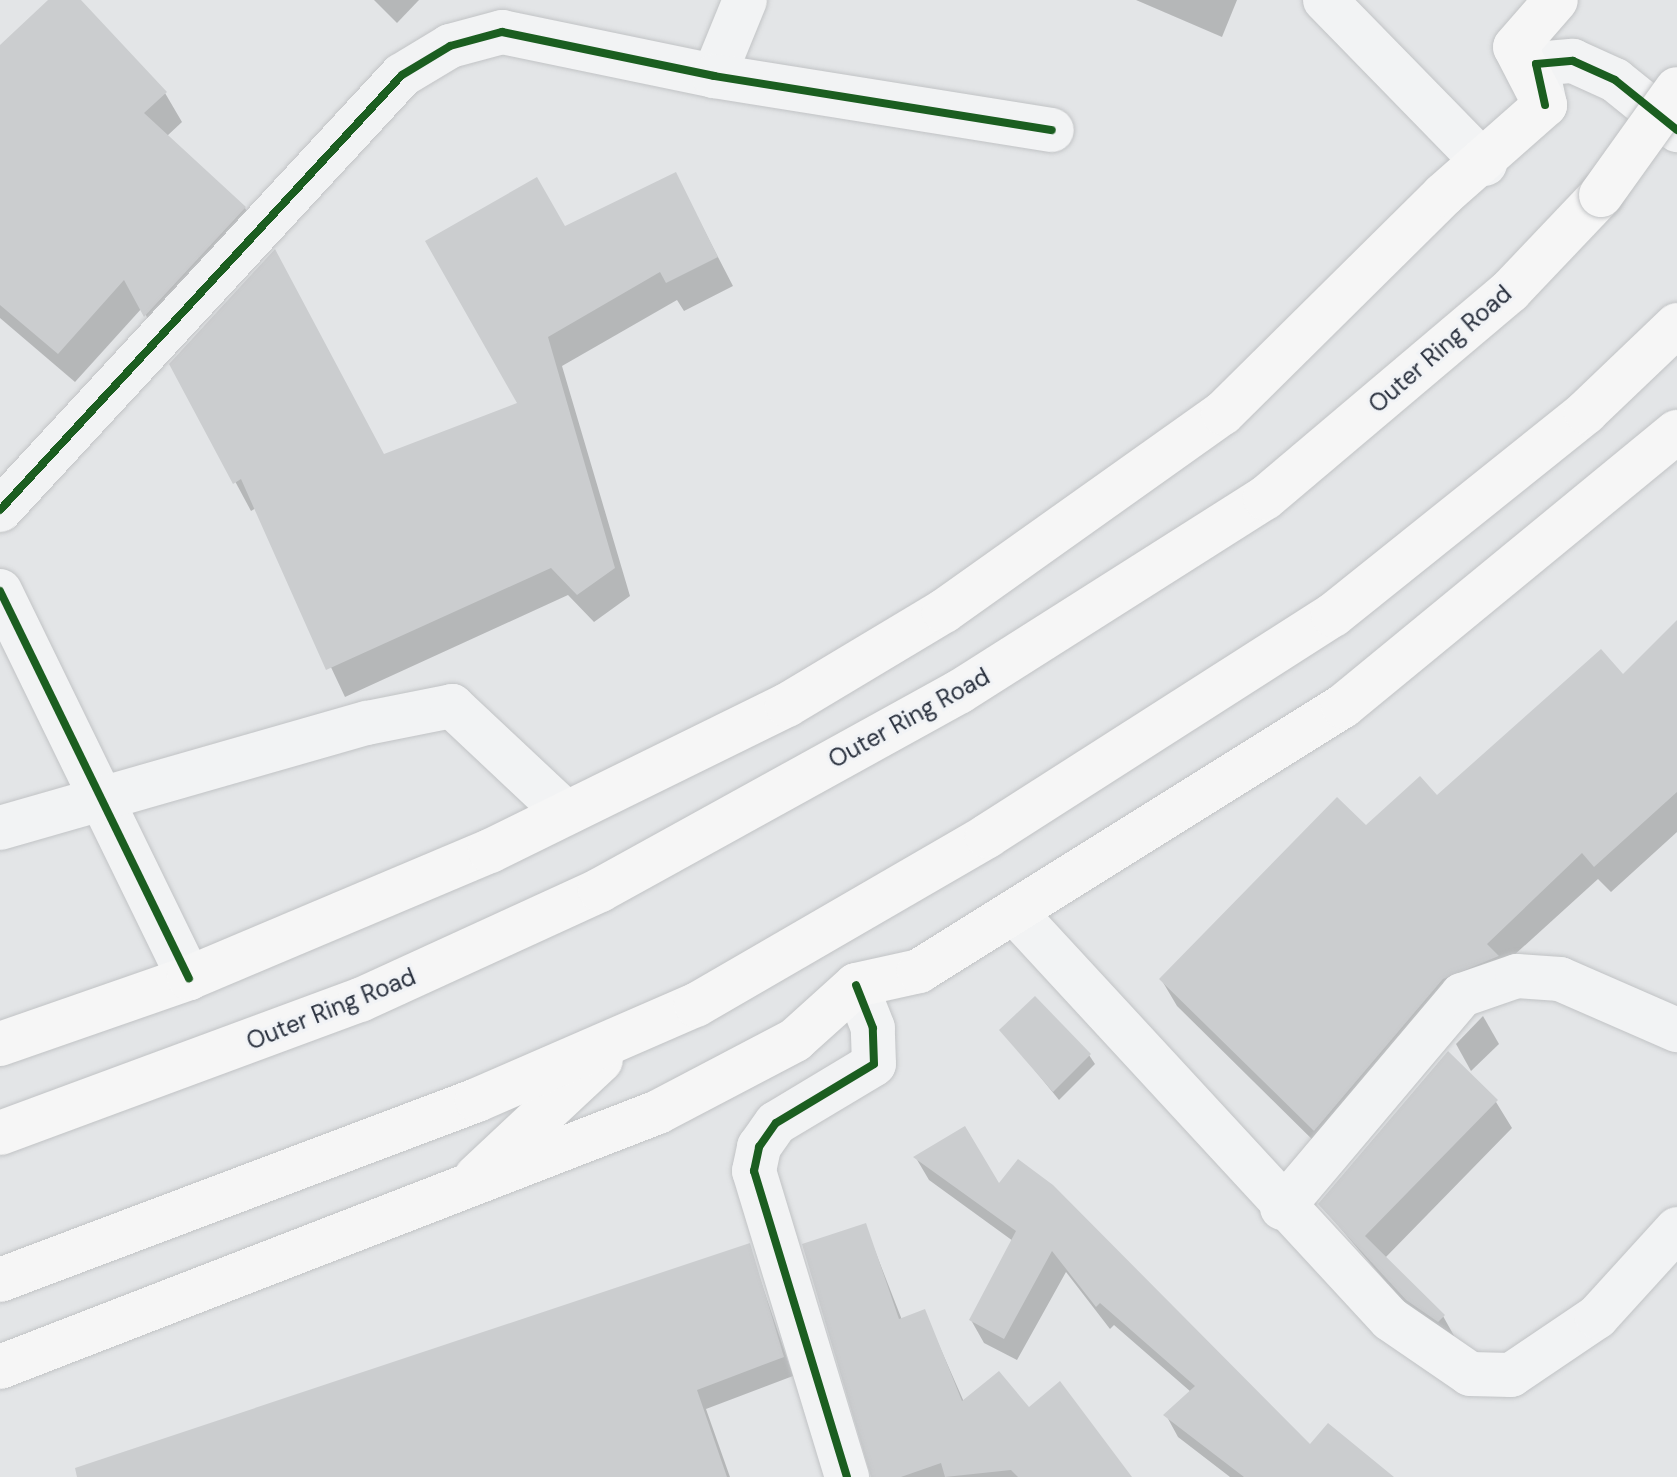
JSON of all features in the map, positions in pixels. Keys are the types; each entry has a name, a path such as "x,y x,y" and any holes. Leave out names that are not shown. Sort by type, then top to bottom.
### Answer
{"main road":[{"path":"0,1044 189,978 490,851 787,705 957,602 1223,413 1443,195 1485,164 1545,105 1515,47 1556,0"},
{"name":"Outer Ring Road","path":"0,1133 360,1000 600,890 959,692 1265,498 1510,291 1601,195 1677,89"},
{"path":"0,1280 620,1042 696,1005 987,836 1333,615 1586,412 1677,325"},
{"path":"0,1367 456,1196 658,1112 795,1040 856,985 919,971 1017,915 1343,706 1677,432"},
{"path":"456,1196 620,1042"}],"street":[{"path":"714,76 745,0"},
{"path":"1325,0 1485,164"},
{"path":"0,510 402,75 450,46 502,32 714,76 1052,130"},
{"path":"1545,105 1536,64 1573,61 1615,80 1677,130"},
{"path":"0,591 103,795 189,978"},
{"path":"0,828 103,795 452,706 565,812"},
{"path":"1017,915 1282,1208 1390,1319 1470,1374 1511,1375 1597,1317 1677,1229"},
{"path":"1282,1208 1462,995 1517,976 1560,979 1677,1030"},
{"path":"847,1477 754,1171 759,1147 776,1123 874,1064 873,1028 856,985"}],"building":[{"path":"48,0 81,0 167,92 144,113 246,207 144,317 124,280 58,354 0,305 0,45"},
{"path":"676,172 718,257 666,283 660,272 548,337 615,568 577,595 551,568 326,670 241,479 233,484 169,364 275,249 384,454 517,403 425,241 537,177 565,226"},
{"path":"1677,620 1677,792 1594,867 1582,853 1487,944 1499,956 1443,979 1314,1131 1159,979 1337,797 1366,825 1420,776 1437,795 1601,649 1623,674"},
{"path":"1035,996 1091,1054 1053,1092 999,1030"},
{"path":"1448,1051 1498,1100 1365,1236 1445,1315 1438,1322 1406,1300 1318,1204"},
{"path":"965,1126 999,1183 1018,1159 1053,1185 1310,1444 1328,1423 1394,1477 1244,1477 1163,1415 1195,1386 1100,1303 1096,1307 1052,1251 1004,1339 969,1320 1016,1231 913,1157"},
{"path":"866,1223 899,1319 925,1309 962,1401 999,1371 1029,1407 1060,1381 1132,1477 1018,1477 1011,1470 945,1477 941,1463 901,1477 871,1477 802,1244"},
{"path":"750,1243 784,1357 697,1390 727,1477 77,1477 75,1468"}],"cycle path":[{"path":"0,510 402,75 450,46 502,32 714,76 1052,130"},
{"path":"1545,105 1536,64 1573,61 1615,80 1677,130"},
{"path":"0,591 189,978"},
{"path":"847,1477 754,1171 759,1147 776,1123 874,1064 873,1028 856,985"}]}
